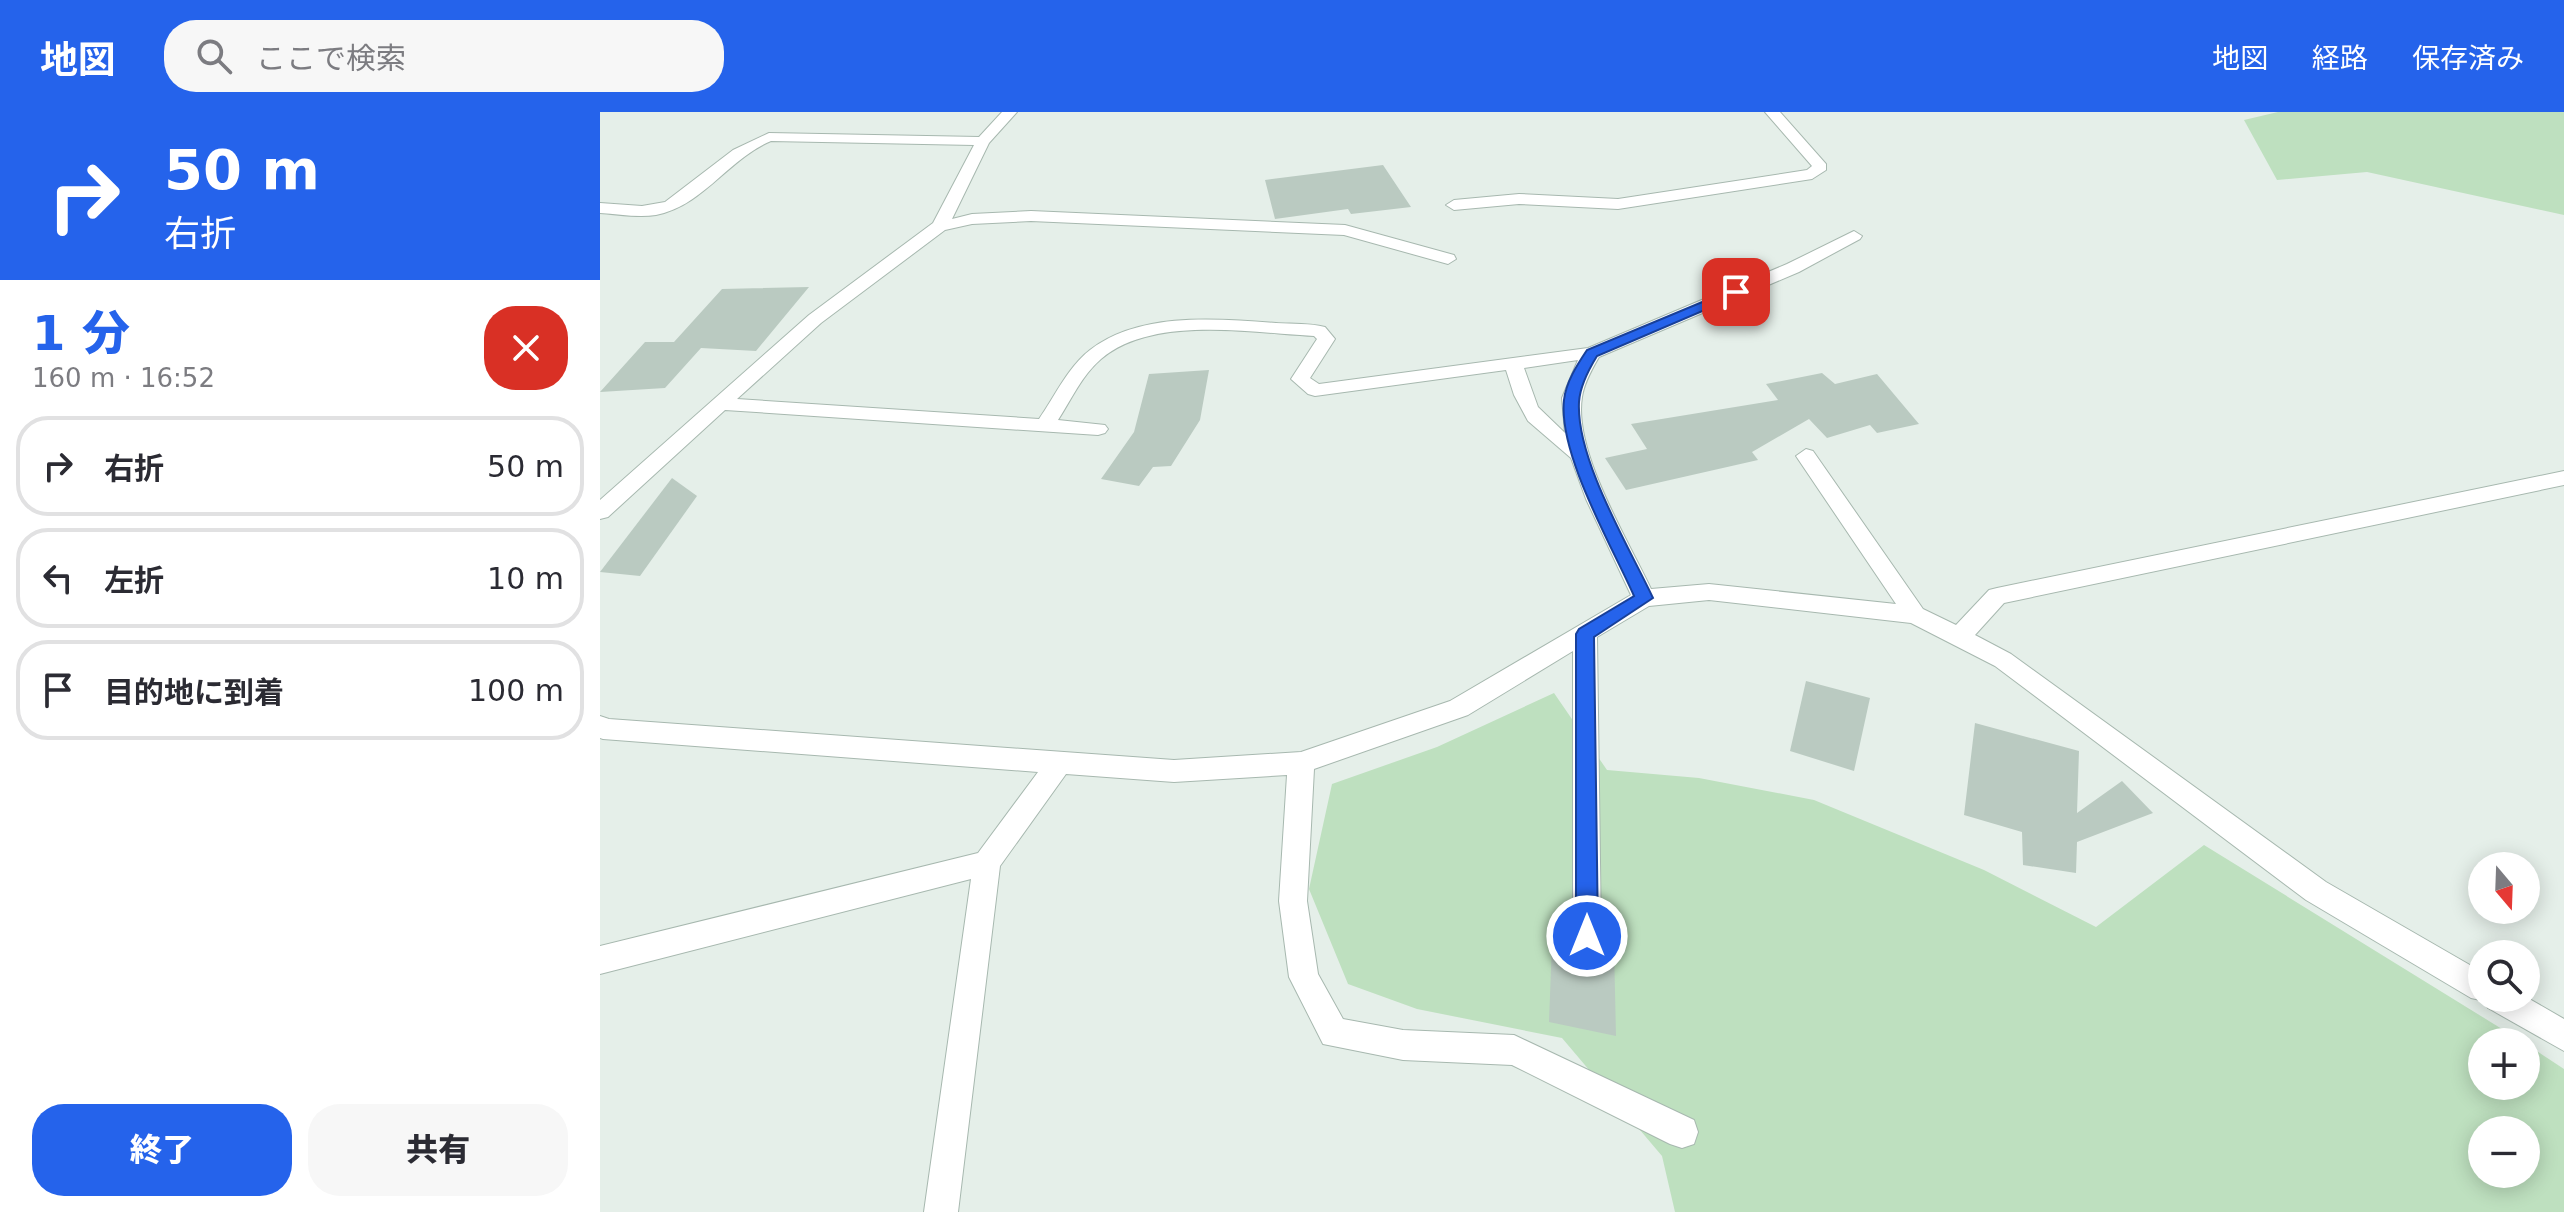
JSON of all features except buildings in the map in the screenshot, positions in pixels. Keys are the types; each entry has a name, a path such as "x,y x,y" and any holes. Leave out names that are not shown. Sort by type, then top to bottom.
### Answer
{"street":[{"path":"940,226 983,141 1010,112"},
{"path":"1454,205 1519,199 1618,204 1812,174 1821,167 1772,112"},
{"path":"600,208 656,210 675,204 740,150 769,137 983,141"},
{"path":"601,509 815,319 940,226 972,219 1031,216 1345,230 1448,259"},
{"path":"1045,425 1092,357 1114,340 1165,326 1319,331 1326,339 1300,379 1315,390 1592,353 1793,268 1854,236"},
{"path":"1592,353 1580,372 1571,401 1578,453 1644,598"},
{"path":"1514,364 1521,391 1539,425 1578,453"},
{"path":"721,404 1098,429"},
{"path":"1806,456 1915,615"},
{"path":"1959,637 1997,596 2564,478"},
{"path":"600,726 603,729 1174,771 1301,763 1459,708 1644,598 1709,592 1915,615 2003,660 2316,891 2468,980"},
{"path":"1585,634 1587,936"},
{"path":"941,1212 987,863 1060,761"},
{"path":"1301,763 1293,901 1304,977 1334,1033 1403,1045 1514,1050 1682,1132"},
{"path":"600,960 987,863"},
{"path":"2523,1012 2564,1036"}],"green space":[{"path":"2278,112 2564,112 2564,215 2367,172 2277,180 2244,120"},
{"path":"1554,693 1607,770 1699,778 1814,800 1984,870 2096,927 2204,845 2468,1008 2468,1012 2474,1012 2500,1028 2468,1028 2468,1100 2540,1100 2540,1053 2564,1069 2564,1212 1675,1212 1662,1156 1562,1038 1417,1009 1348,984 1309,889 1332,784 1437,747"}],"route":[{"path":"1587,936 1585,634 1644,598 1578,453 1571,401 1580,372 1592,353 1736,292"}]}
